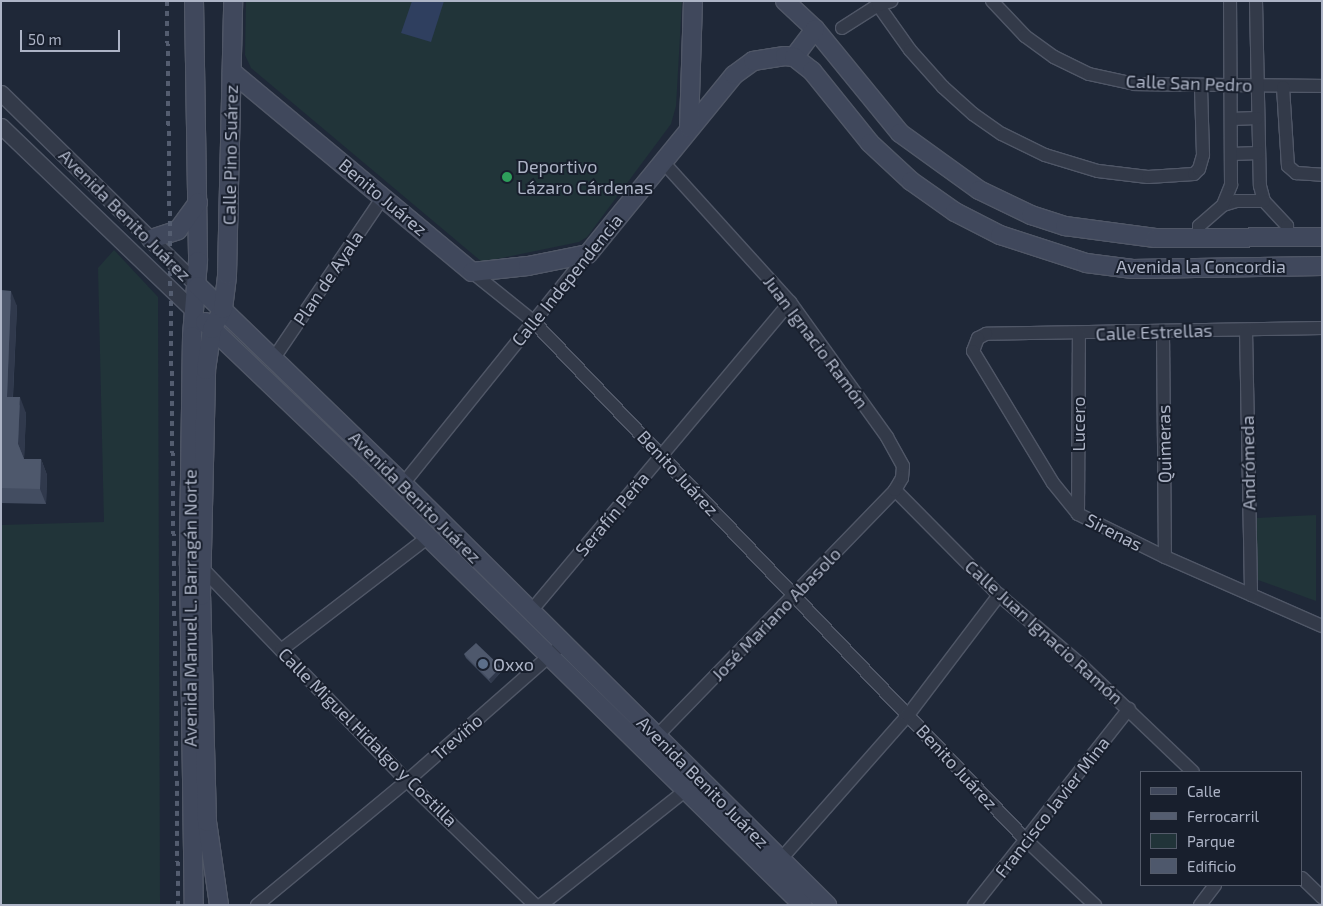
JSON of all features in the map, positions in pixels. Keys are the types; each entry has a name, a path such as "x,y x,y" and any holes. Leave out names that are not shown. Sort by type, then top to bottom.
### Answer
{"main road":[{"name":"Calle Pino Suárez","path":"194,1 198,201 198,286 194,311"},
{"name":"Calle Pino Suárez","path":"223,309 228,250 233,1"},
{"path":"688,128 693,1"},
{"name":"Avenida la Concordia","path":"785,1 815,29 900,133 978,190 1031,215 1065,226 1127,236 1199,239 1322,237"},
{"path":"794,57 815,29"},
{"name":"Calle Independencia","path":"588,254 688,128 743,67 764,58 794,57"},
{"name":"Avenida la Concordia","path":"794,57 812,71 870,143 910,181 955,212 992,231 1040,250 1086,263 1133,269 1322,266"},
{"name":"Benito Juárez","path":"232,72 472,272"},
{"path":"151,239 178,230 198,201"},
{"path":"1287,237 1288,266"},
{"path":"1199,239 1200,268"},
{"path":"472,272 528,266 588,254"},
{"name":"Avenida Benito Juárez","path":"198,286 403,484 827,905"},
{"path":"212,329 223,309"},
{"name":"Avenida Benito Juárez","path":"194,311 428,537 803,905"},
{"name":"Avenida Manuel L. Barragán Norte","path":"194,311 189,556 194,905"},
{"name":"Avenida Manuel L. Barragán Norte","path":"212,329 206,370 202,568 207,822 219,905"}],"street":[{"path":"842,28 878,5 891,1"},
{"name":"Calle San Pedro","path":"992,1 1025,36 1054,57 1089,74 1135,84 1322,86"},
{"path":"1223,205 1230,185 1230,1"},
{"path":"1256,1 1259,153 1264,201 1287,226 1287,237"},
{"path":"878,5 916,58 943,87 974,114 1002,134 1045,155 1098,171 1148,177 1194,174 1199,169 1203,155 1201,86"},
{"path":"1284,87 1288,166 1296,173 1322,175"},
{"name":"Avenida Benito Juárez","path":"1,93 198,286"},
{"path":"1230,119 1258,118"},
{"name":"Avenida Benito Juárez","path":"1,126 194,311"},
{"path":"1231,154 1259,153"},
{"name":"Juan Ignacio Ramón","path":"662,161 790,302 900,457 902,478 895,490"},
{"name":"Plan de Ayala","path":"274,358 383,197"},
{"path":"1199,239 1199,226 1223,205 1236,201 1264,201"},
{"name":"Calle Independencia","path":"403,484 588,254"},
{"name":"Benito Juárez","path":"472,272 533,321 1026,840 1095,905"},
{"name":"Serafín Peña","path":"530,612 790,302"},
{"name":"Calle Estrellas","path":"986,334 1079,334 1322,328"},
{"name":"Andrómeda","path":"1246,330 1251,595"},
{"name":"Quimeras","path":"1163,332 1165,557"},
{"name":"Sirenas","path":"986,334 974,344 976,360 1052,483 1078,514 1165,557 1322,626"},
{"name":"Lucero","path":"1078,514 1079,334"},
{"name":"Calle Juan Ignacio Ramón","path":"895,490 999,595 1129,709 1192,771"},
{"name":"José Mariano Abasolo","path":"656,737 895,490"},
{"path":"281,650 428,537"},
{"name":"Calle Miguel Hidalgo y Costilla","path":"202,568 407,780 535,905"},
{"path":"781,860 908,715 999,595"},
{"name":"Treviño","path":"257,905 407,780 563,644"},
{"name":"Francisco Javier Mina","path":"974,905 1129,709"},
{"path":"541,905 686,790"},
{"path":"1303,879 1322,897"},
{"path":"1200,905 1215,886"}],"green space":[{"name":"Deportivo Lázaro Cárdenas","path":"246,1 682,1 676,106 671,124 587,237 579,242 482,262 251,68 245,55"},
{"path":"114,250 158,297 160,905 1,905 1,525 104,522 98,268"},
{"path":"1316,515 1316,601 1258,580 1256,518"}],"water":[{"path":"412,1 444,1 431,42 401,33"}],"building":[{"path":"1,290 11,291 7,397 20,397 18,444 24,459 41,459 40,489 1,488"},
{"name":"Oxxo","path":"476,643 501,667 489,679 464,654"}],"railway":[{"path":"167,1 178,905"}],"place":[{"name":"Deportivo Lázaro Cárdenas","path":"507,177"},
{"name":"Oxxo","path":"483,664"}]}
